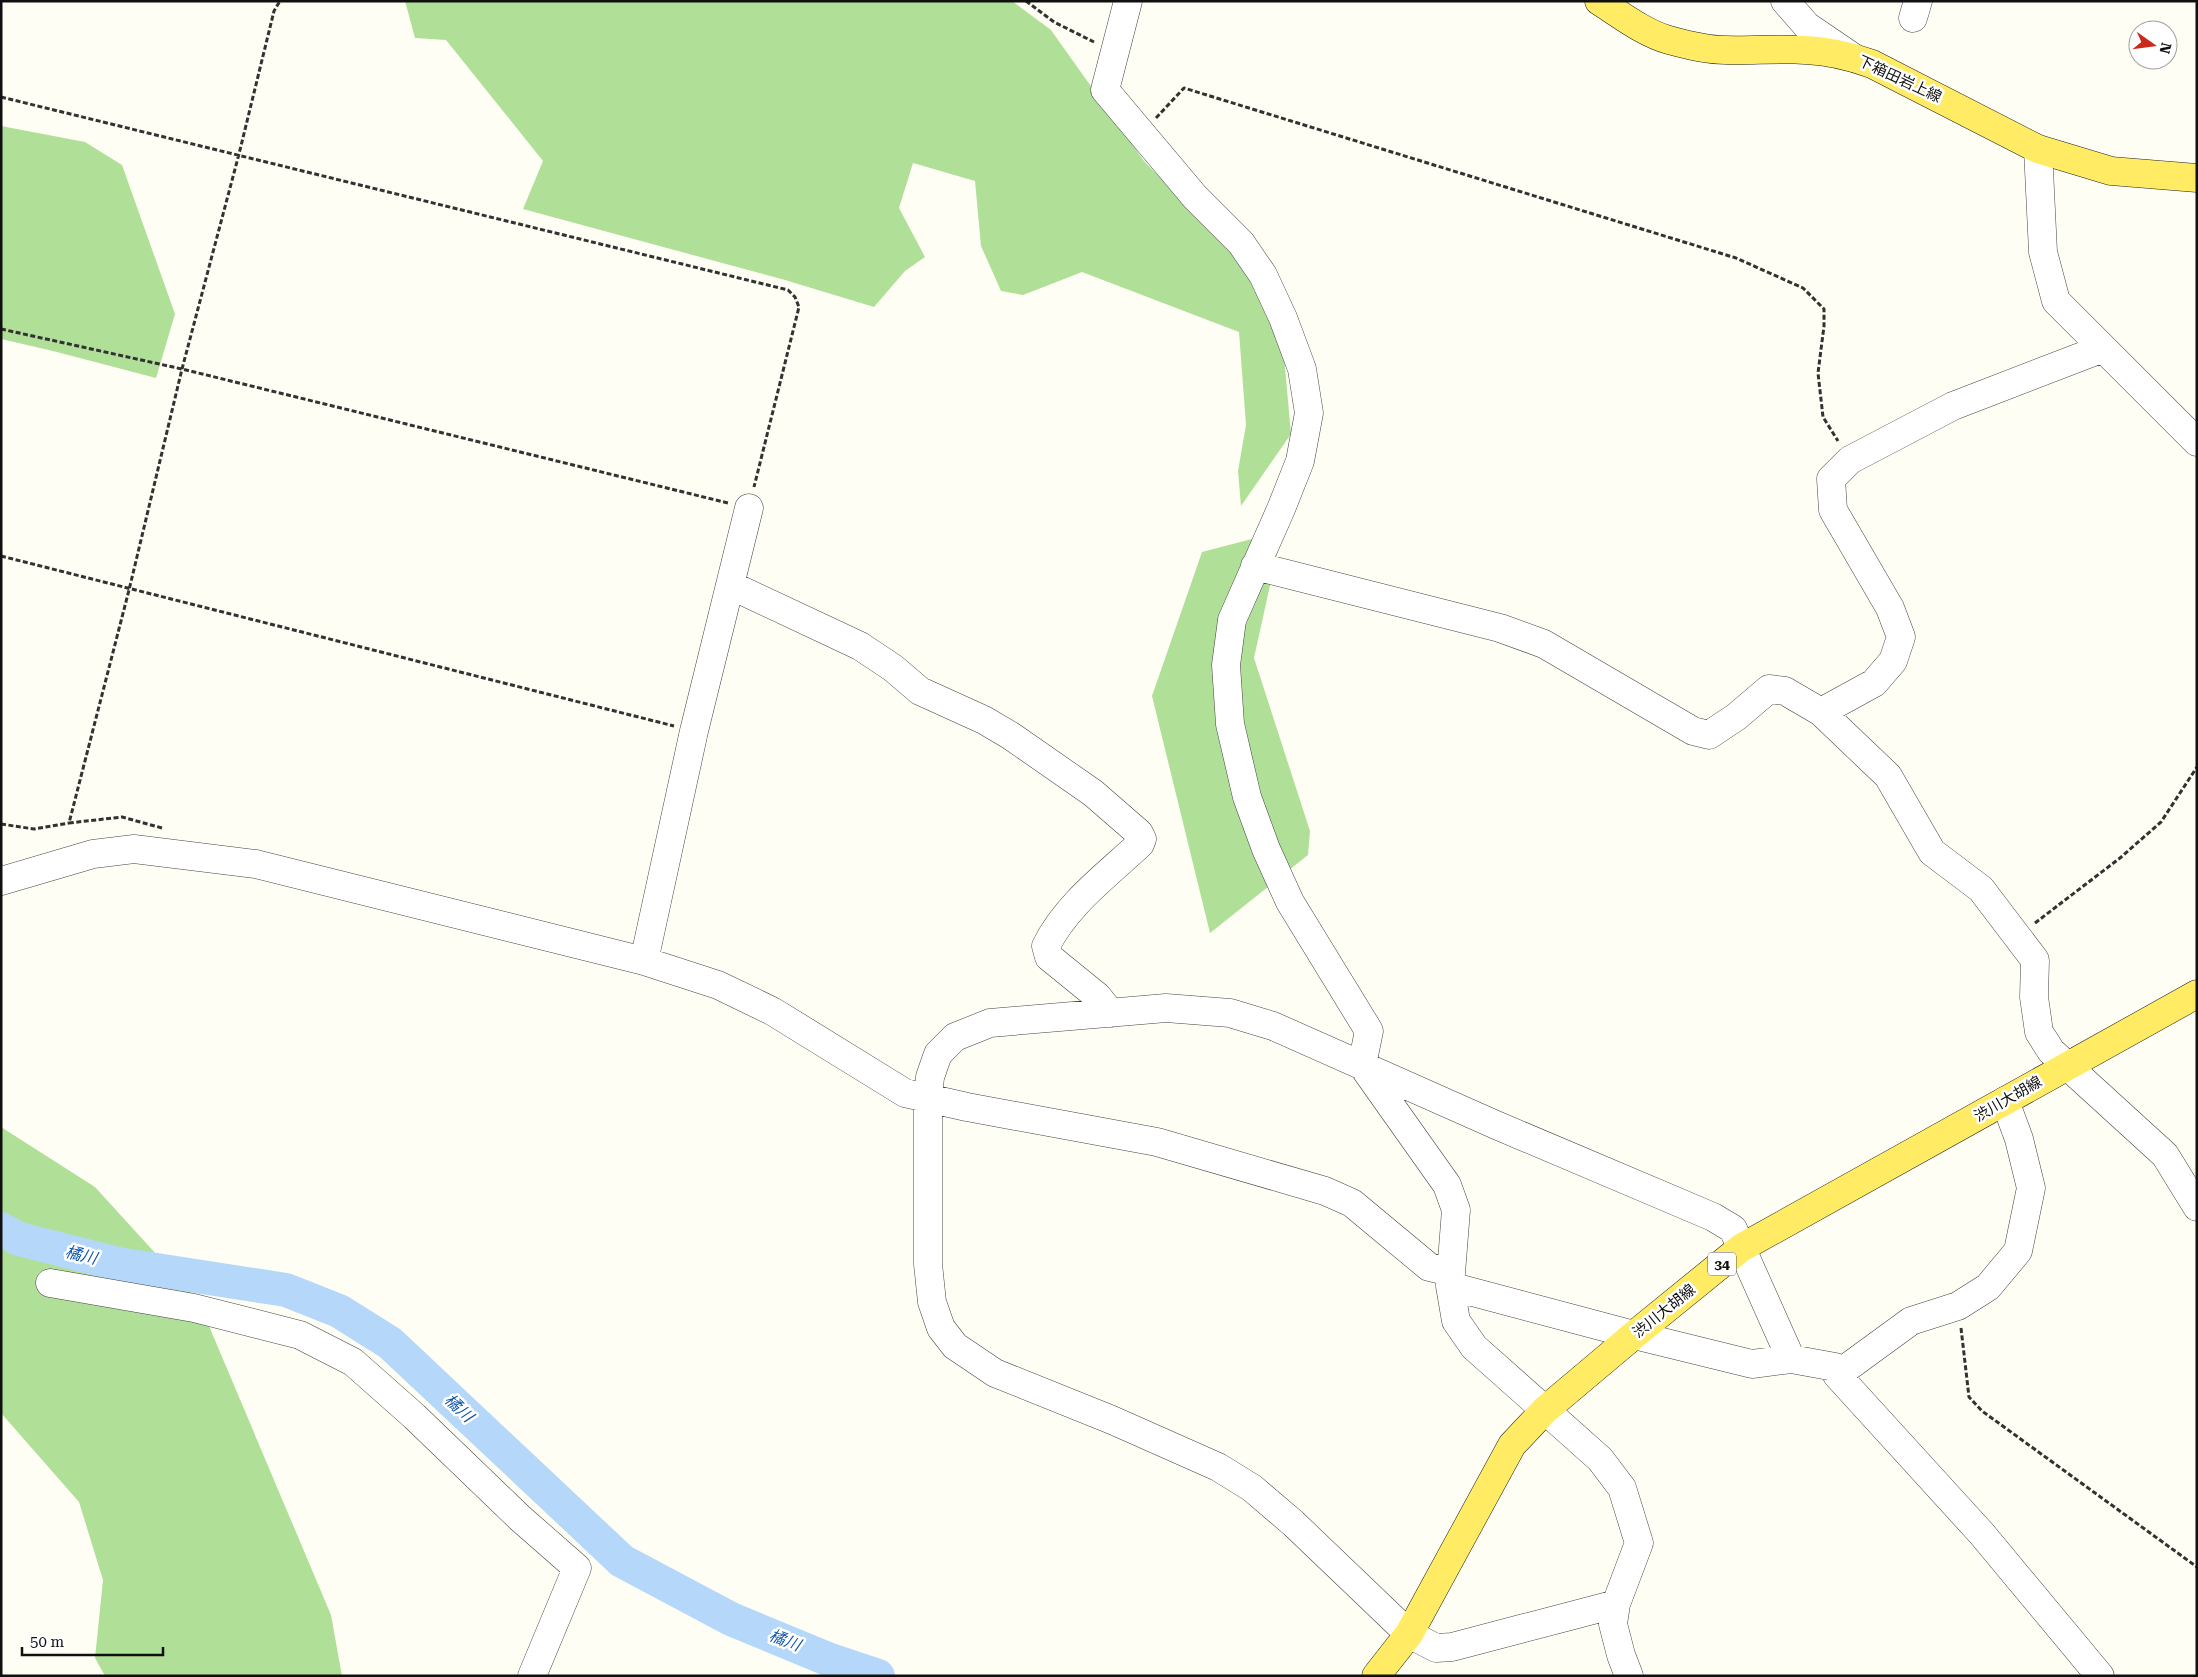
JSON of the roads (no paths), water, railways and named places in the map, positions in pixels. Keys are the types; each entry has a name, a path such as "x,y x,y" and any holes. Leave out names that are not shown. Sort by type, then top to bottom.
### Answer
{"main road":[{"name":"下箱田岩上線","path":"1599,1 1651,33 1667,40 1724,50 1804,49 1854,58 1872,64 2038,149 2111,172 2197,178"},
{"name":"渋川大胡線","path":"1376,1676 1409,1634 1512,1445 1545,1410 1634,1335 1742,1248 2197,994"}],"street":[{"path":"1128,1 1105,90 1195,197 1241,242 1263,275 1283,318 1302,369 1309,413 1300,461 1232,620 1226,666 1230,724 1247,797 1266,849 1290,902 1369,1031 1362,1065 1447,1185 1456,1210 1450,1279 1456,1321 1474,1347 1600,1459 1622,1488 1639,1542 1616,1604 1612,1624 1629,1676"},
{"path":"1785,1 1807,26 1854,58"},
{"path":"2038,149 2043,252 2056,301 2197,442"},
{"path":"1822,712 1874,683 1893,661 1901,637 1890,608 1833,510 1831,479 1850,460 1953,406 2101,348"},
{"path":"644,961 694,731 749,508"},
{"path":"1254,566 1500,628 1526,637 1544,644 1692,731 1709,735 1736,717 1769,689 1785,691 1822,712 1888,776 1932,852 1981,889 2016,938 2035,960 2034,997 2038,1032 2051,1051 2165,1155 2197,1206"},
{"path":"730,585 860,646 893,668 920,691 984,720 1012,736 1093,794 1139,833 1142,839 1140,844 1080,900 1053,932 1046,946 1049,957 1096,996 1110,1013"},
{"path":"1,881 92,854 134,850 256,864 644,961 726,988 772,1011 905,1093 1157,1142 1325,1191 1352,1203 1429,1267 1450,1279 1634,1335 1752,1364 1791,1359 1834,1367 1837,1375 1982,1534 2100,1676"},
{"path":"1616,1604 1452,1647 1436,1648 1409,1634 1294,1523 1252,1488 1210,1463 1112,1420 995,1373 955,1346 941,1328 932,1302 928,1264 928,1099 930,1077 938,1054 955,1037 990,1023 1166,1008 1230,1013 1273,1026 1496,1125 1713,1217 1733,1229 1791,1359"},
{"path":"1837,1375 1911,1321 1958,1306 1988,1288 2018,1251 2031,1188 2020,1139 2005,1101"},
{"path":"50,1283 194,1308 300,1335 353,1362 414,1416 520,1518 577,1568 532,1676"}],"waterway":[{"name":"橘川","path":"1,1229 19,1239 118,1264 286,1290 339,1311 390,1343 622,1561 731,1619 830,1660 878,1676"}]}
